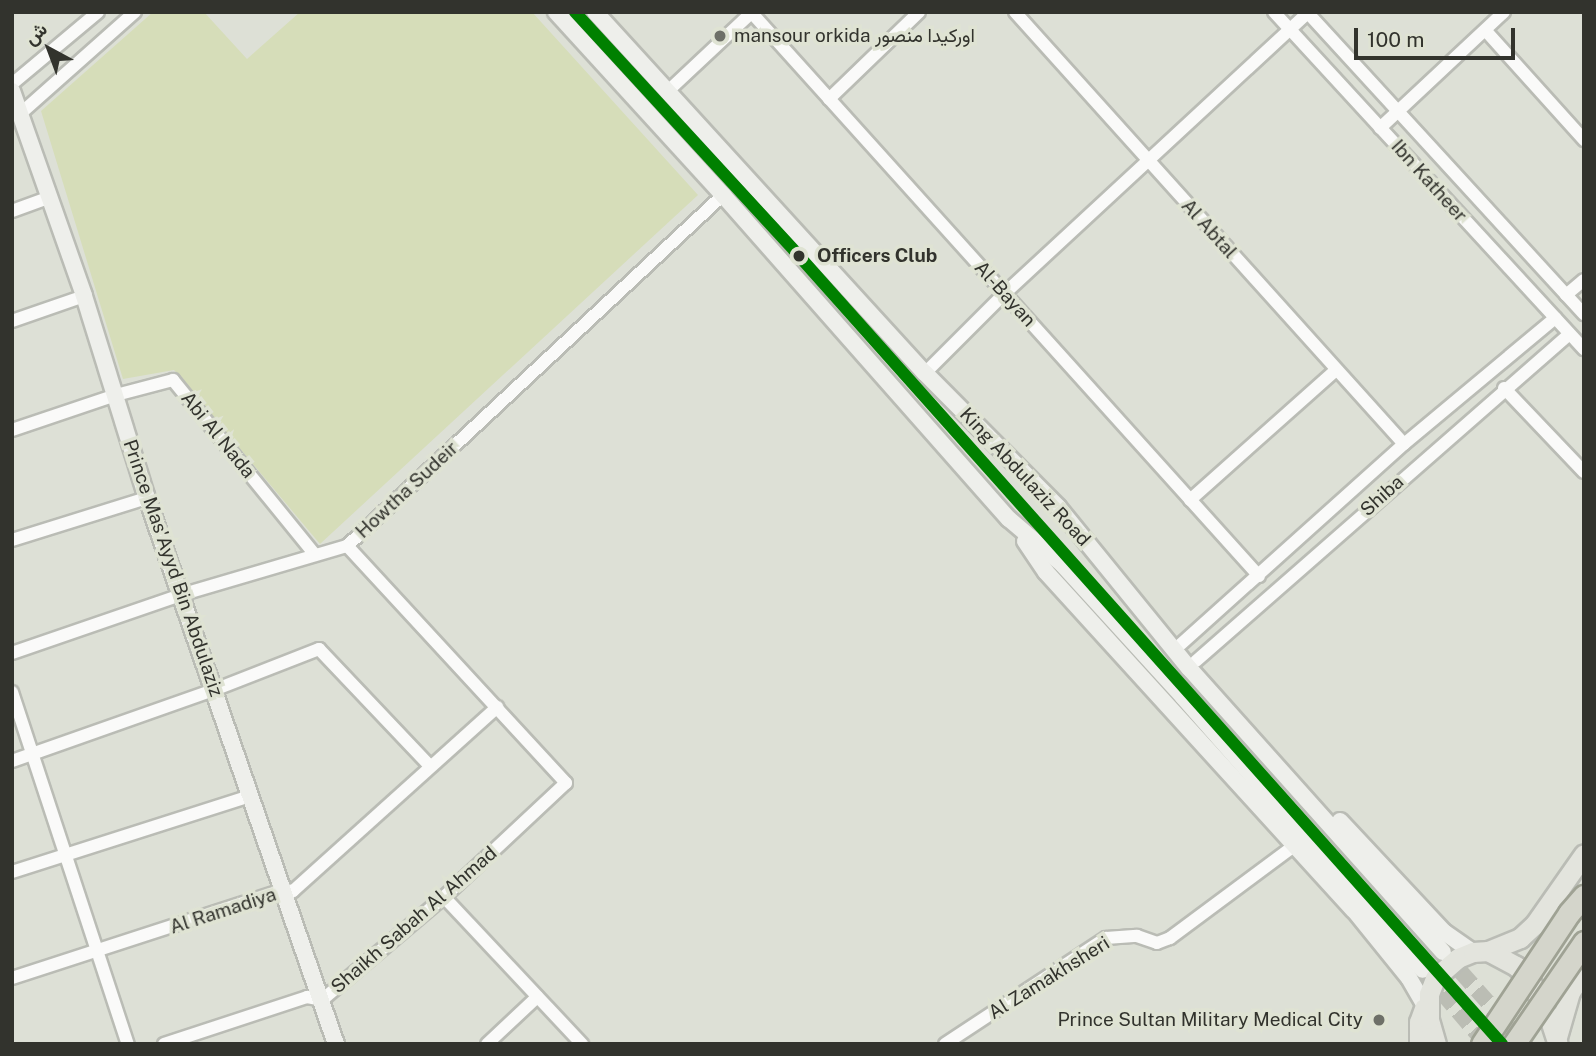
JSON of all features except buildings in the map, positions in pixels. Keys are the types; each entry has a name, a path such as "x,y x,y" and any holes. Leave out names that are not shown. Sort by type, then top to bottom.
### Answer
{"highway":[{"path":"1482,1044 1569,913 1584,896"},
{"path":"1514,1044 1584,942"}],"main road":[{"name":"King Abdulaziz Road","path":"556,12 723,195 1009,519 1063,565 1174,687 1423,970"},
{"name":"King Abdulaziz Road","path":"595,12 925,373 1058,507 1189,668 1443,952"},
{"name":"Prince Mas'Ayyd Bin Abdulaziz","path":"13,92 84,296 147,498 336,1044"},
{"path":"1058,507 1444,932 1516,966 1530,980 1557,1040"},
{"path":"1009,519 1046,572 1296,845 1409,978 1428,1004 1436,1044"},
{"path":"1419,1044 1419,1022 1428,1004 1435,978 1447,966 1480,951 1520,938 1535,924 1584,854"},
{"path":"1557,1040 1570,992 1584,971"}],"street":[{"path":"13,92 98,12"},
{"path":"20,114 135,12"},
{"path":"829,99 919,12"},
{"name":"Al Abtal","path":"1015,12 1335,371 1404,444"},
{"name":"Ibn Katheer","path":"1274,12 1584,349"},
{"path":"925,373 1004,294 1308,12"},
{"name":"Ibn Katheer","path":"1308,12 1396,113 1584,314"},
{"path":"1380,128 1504,12"},
{"path":"668,91 751,13"},
{"name":"Al-Bayan","path":"751,13 1259,576"},
{"path":"1486,31 1584,140"},
{"name":"Howtha Sudeir","path":"12,653 180,595 347,546 723,195"},
{"path":"12,211 48,198"},
{"path":"1566,295 1584,280"},
{"path":"12,321 84,296"},
{"name":"Shiba","path":"1181,644 1404,444 1555,318"},
{"name":"Shiba","path":"1196,661 1504,388 1569,334"},
{"path":"1190,500 1335,371"},
{"name":"Abi Al Nada","path":"12,430 116,395 173,380 315,555"},
{"path":"1504,388 1584,472"},
{"path":"12,540 147,498"},
{"path":"347,546 496,707"},
{"path":"12,761 214,690 319,649 430,766"},
{"path":"12,692 35,753 128,1044"},
{"name":"Al Ramadiya","path":"12,978 283,890 293,891 496,707"},
{"name":"Shaikh Sabah Al Ahmad","path":"164,1044 307,997 322,1000 444,897 566,783 496,707"},
{"path":"12,872 250,796"},
{"name":"Al Zamakhsheri","path":"945,1044 1106,937 1137,936 1157,943 1170,938 1296,845"},
{"path":"444,897 582,1044"},
{"path":"487,1044 537,997"}],"green space":[{"path":"153,12 204,12 247,59 300,12 532,12 698,195 320,544 174,370 123,379 41,111"}],"tunnel":[{"path":"1445,954 1525,1044"},
{"path":"1427,975 1486,1044"}],"transit line":[{"path":"575,12 799,256 1502,1044"}],"place":[{"name":"mansour orkida اوركيدا منصور","path":"720,36"},
{"name":"Officers Club","path":"799,256"},
{"name":"Prince Sultan Military Medical City","path":"1379,1020"}]}
